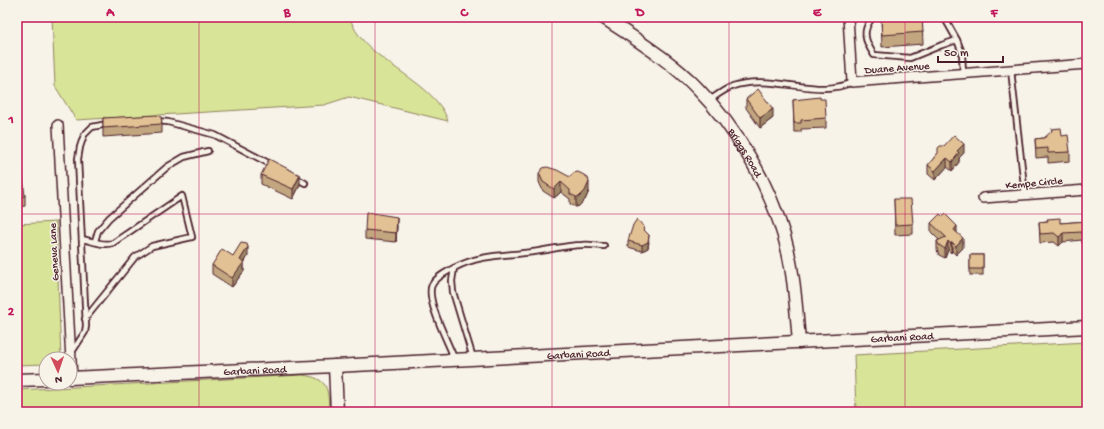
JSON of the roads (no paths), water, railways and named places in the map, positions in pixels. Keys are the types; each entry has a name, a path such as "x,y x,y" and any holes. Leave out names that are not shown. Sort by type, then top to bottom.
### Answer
{"street":[{"name":"Briggs Road","path":"602,17 672,66 697,87 721,115 756,169 771,201 784,237 795,300 799,342"},
{"path":"848,17 852,82"},
{"name":"Duane Avenue","path":"852,82 1087,64"},
{"name":"Geneva Lane","path":"58,125 71,351"},
{"name":"Kempe Circle","path":"983,198 1087,190"},
{"name":"Garbani Road","path":"78,378 455,360 1087,327"},
{"path":"335,366 337,412"},
{"path":"17,380 38,379"}],"lane":[{"path":"873,17 868,23 865,40 874,54 910,58 957,40"},
{"path":"944,17 962,52 963,74"},
{"path":"1012,70 1025,195"},
{"path":"709,101 733,86 750,83 767,81 795,86 829,87 847,85 852,82"},
{"path":"150,121 168,122 215,135 274,166"},
{"path":"73,351 85,332 78,174 80,147 84,136 92,127 102,124 110,124"},
{"path":"94,241 98,231 109,218 167,167 184,157 208,151"},
{"path":"294,177 305,183"},
{"path":"82,239 94,241 104,245 113,243 182,196 192,237 152,246 135,257 85,319"},
{"path":"455,360 436,315 431,298 430,292 435,280 467,261 480,258 534,252 583,244 604,246"},
{"path":"454,268 452,281 453,292 474,359"}]}
